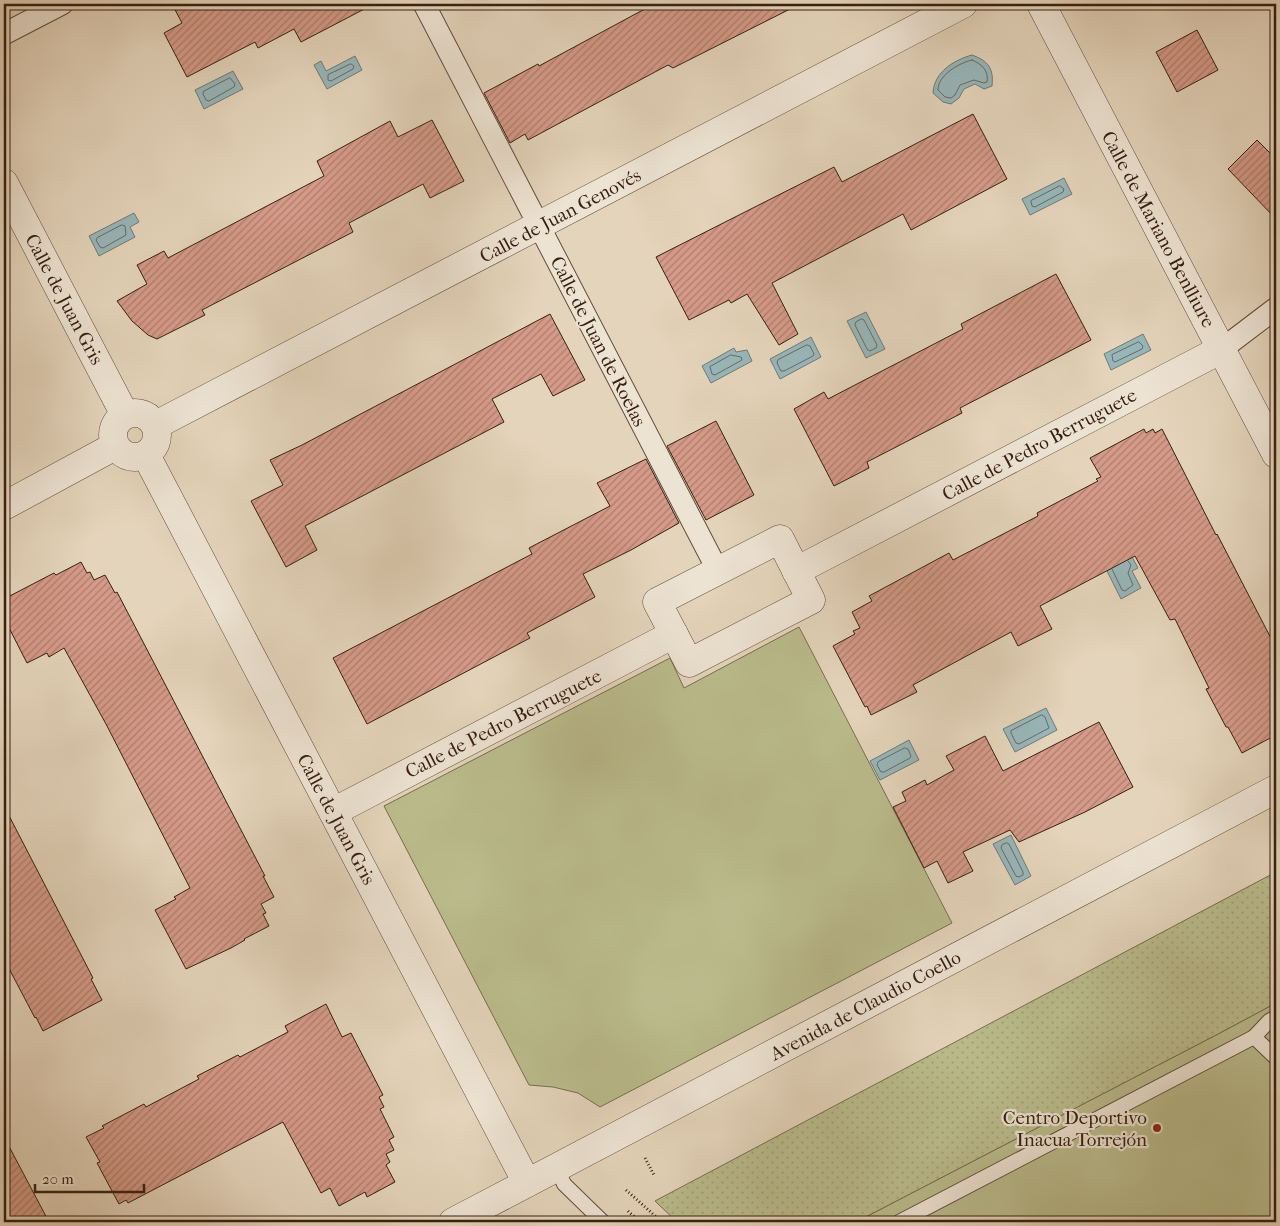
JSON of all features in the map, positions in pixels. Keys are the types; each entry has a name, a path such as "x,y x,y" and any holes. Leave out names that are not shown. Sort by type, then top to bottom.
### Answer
{"street":[{"path":"4,34 62,4"},
{"name":"Calle de Juan de Roelas","path":"424,4 718,571"},
{"name":"Calle de Juan Genovés","path":"156,425 963,4"},
{"name":"Calle de Mariano Benlliure","path":"1041,4 1276,454"},
{"name":"Calle de Juan Gris","path":"4,183 125,414"},
{"name":"Calle de Pedro Berruguete","path":"796,571 1222,349 1276,308"},
{"path":"137,412 148,416 156,425 158,436 154,447 146,455 135,458 124,455 116,446 112,435 116,422 125,414 137,412"},
{"path":"4,506 116,446"},
{"name":"Calle de Juan Gris","path":"146,455 527,1182"},
{"path":"780,539 796,571 811,600 689,663 657,602 780,539"},
{"name":"Calle de Pedro Berruguete","path":"333,812 674,634"},
{"name":"Avenida de Claudio Coello","path":"453,1222 1276,789"}],"lane":[{"path":"899,1222 1254,1037 1269,1021 1276,1017"},
{"path":"1254,1037 1276,1058"},
{"path":"557,1167 564,1184 603,1222"}],"path":[{"path":"626,1190 662,1222"}],"green space":[{"path":"799,627 952,923 600,1107 578,1093 553,1087 529,1085 384,806 670,658 684,688"},
{"path":"1276,872 1276,1003 1218,1034 856,1222 677,1222 655,1201"},
{"name":"Centro Deportivo Inacua Torrejón","path":"1276,1003 1276,1222 856,1222 1218,1034"}],"water":[{"path":"972,55 989,66 992,74 992,86 984,89 975,84 964,89 959,98 951,104 943,102 933,93 937,79 946,68 958,60"},
{"path":"355,56 362,70 327,89 314,65 321,61 326,71"},
{"path":"233,71 243,89 204,109 195,90"},
{"path":"1064,178 1072,194 1030,215 1022,199"},
{"path":"134,213 139,222 130,227 135,237 99,256 89,236"},
{"path":"866,312 885,349 866,358 847,321"},
{"path":"1143,334 1151,350 1111,370 1104,354"},
{"path":"811,337 821,357 780,379 770,359"},
{"path":"734,348 736,352 747,350 752,361 711,383 702,366"},
{"path":"1130,553 1138,568 1132,571 1141,588 1121,599 1105,567"},
{"path":"1046,708 1057,730 1015,752 1003,729"},
{"path":"909,740 919,760 880,780 870,761"},
{"path":"1011,835 1031,876 1015,885 993,844"}],"building":[{"path":"172,4 374,4 301,42 294,29 258,48 255,42 187,77 164,33 182,23"},
{"path":"654,4 800,4 673,68 668,65 528,140 525,134 510,143 484,93 538,64 539,66"},
{"path":"1197,30 1218,70 1177,92 1156,52"},
{"path":"973,114 1007,179 911,230 903,214 772,283 798,334 779,345 747,294 731,303 729,300 689,320 656,257 834,167 842,182"},
{"path":"432,120 464,181 430,198 423,184 349,223 353,232 202,310 205,315 157,339 148,335 132,321 117,301 147,284 137,265 164,251 168,258 324,176 317,161 390,121 398,137"},
{"path":"1257,140 1276,159 1276,219 1228,169"},
{"path":"1056,274 1091,340 960,408 962,413 867,462 869,468 834,486 794,409 824,392 828,399 963,329 961,324"},
{"path":"550,314 585,380 553,396 541,374 492,399 504,422 305,526 317,550 286,567 251,501 283,485 270,460"},
{"path":"716,421 754,495 706,520 667,446"},
{"path":"1144,429 1146,433 1153,429 1155,433 1162,429 1276,648 1276,735 1242,753 1206,689 1209,688 1175,619 1170,620 1135,556 1040,606 1052,629 1018,646 1011,632 913,685 917,692 871,715 833,646 855,634 853,631 860,628 852,612 872,601 869,596 949,553 953,560 1038,516 1037,513 1098,481 1096,479 1101,477 1090,458"},
{"path":"646,459 679,523 583,574 595,597 527,633 530,638 367,724 333,658 532,554 529,548 610,506 597,483"},
{"path":"81,562 87,573 90,572 94,580 105,575 115,593 117,592 265,876 263,876 274,897 261,904 266,913 263,914 269,926 231,948 186,969 155,910 176,899 174,897 190,888 106,724 64,648 49,657 47,653 27,663 4,618 4,599 54,573 56,575"},
{"path":"1099,722 1133,787 1085,812 1019,842 1010,830 963,852 973,871 948,883 937,861 924,868 893,807 906,801 902,792 925,780 927,785 954,770 946,756 985,736 1003,771"},
{"path":"4,806 93,978 91,979 102,1000 43,1031 4,959"},
{"path":"326,1004 342,1037 351,1033 383,1095 379,1097 384,1107 380,1109 394,1137 389,1140 394,1150 386,1154 390,1162 386,1165 395,1182 367,1197 365,1192 339,1206 330,1188 321,1193 283,1122 128,1203 126,1200 119,1204 97,1163 100,1162 86,1137 104,1128 102,1126 144,1104 146,1107 199,1079 197,1076 238,1055 240,1057 288,1032 285,1026"},
{"path":"4,1137 49,1222 4,1222"}],"place":[{"name":"Centro Deportivo Inacua Torrejón","path":"1157,1128"}]}
